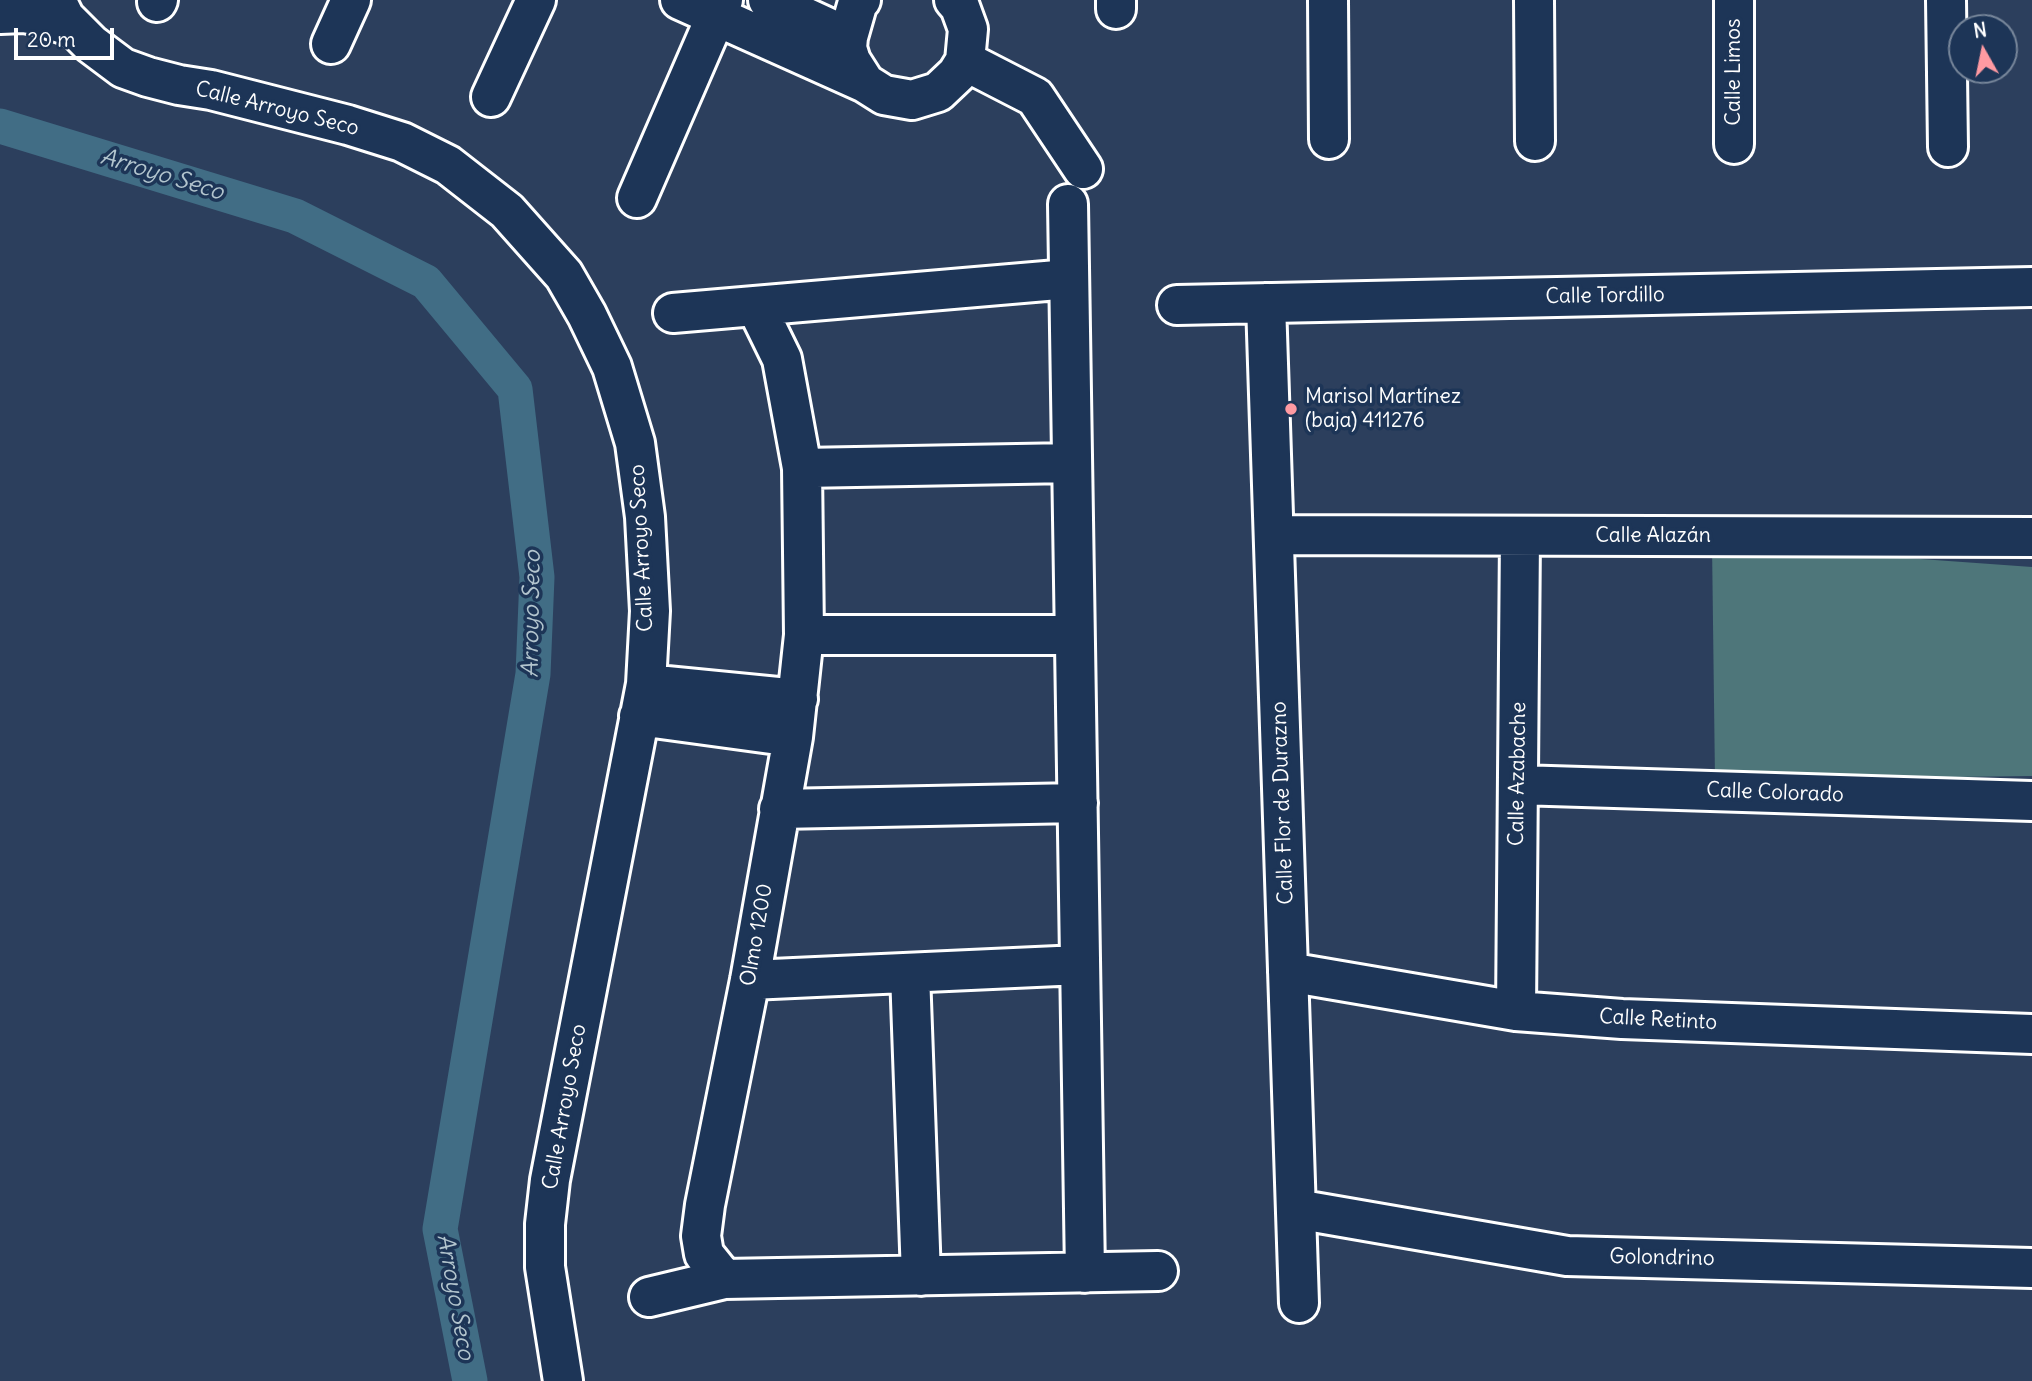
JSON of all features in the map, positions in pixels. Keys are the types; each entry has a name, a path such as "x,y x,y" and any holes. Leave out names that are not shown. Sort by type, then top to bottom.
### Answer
{"street":[{"path":"331,44 351,0"},
{"path":"491,97 536,0"},
{"path":"681,0 720,8 884,95 912,100 938,92 957,74 965,61 968,29 960,6 954,0"},
{"path":"768,0 848,37"},
{"path":"861,0 858,2 846,48 865,83"},
{"path":"1328,0 1329,139"},
{"path":"1534,0 1535,141"},
{"name":"Calle Limos","path":"1734,0 1734,144"},
{"path":"1946,0 1948,147"},
{"path":"637,198 720,8"},
{"path":"0,13 41,16 66,14"},
{"name":"Calle Arroyo Seco","path":"66,14 91,44 123,68 179,85 211,90 323,118 402,142 447,165 507,211 564,275 612,367 635,443 645,517 650,611 642,700 550,1180 545,1224 545,1267 562,1381"},
{"path":"965,61 1035,97 1083,169"},
{"path":"1068,204 1085,1273"},
{"path":"673,313 1069,279"},
{"name":"Calle Tordillo","path":"1177,305 2032,287"},
{"name":"Calle Flor de Durazno","path":"1266,303 1299,1303"},
{"path":"642,700 798,699 804,635 802,468 782,359 756,306"},
{"path":"802,468 1071,463"},
{"name":"Calle Alazán","path":"1273,535 2032,537"},
{"name":"Calle Azabache","path":"1516,1011 1520,536"},
{"path":"804,635 1074,635"},
{"name":"Olmo 1200","path":"724,1279 704,1254 701,1236 750,980 798,699"},
{"path":"642,700 793,737"},
{"name":"Calle Colorado","path":"1518,785 2032,801"},
{"path":"779,809 1078,803"},
{"path":"750,980 1080,965"},
{"name":"Calle Retinto","path":"1288,972 1516,1011 1622,1020 2032,1034"},
{"path":"910,973 921,1276"},
{"name":"Golondrino","path":"1296,1209 1567,1256 2032,1268"},
{"path":"649,1297 724,1279 1158,1271"}],"green space":[{"path":"1712,544 2032,567 2032,776 1715,780"}],"waterway":[{"name":"Arroyo Seco","path":"0,126 295,216 426,282 515,389 537,577 533,674 440,1229 470,1381"}],"place":[{"name":"Marisol Martínez (baja) 411276","path":"1291,409"}]}
